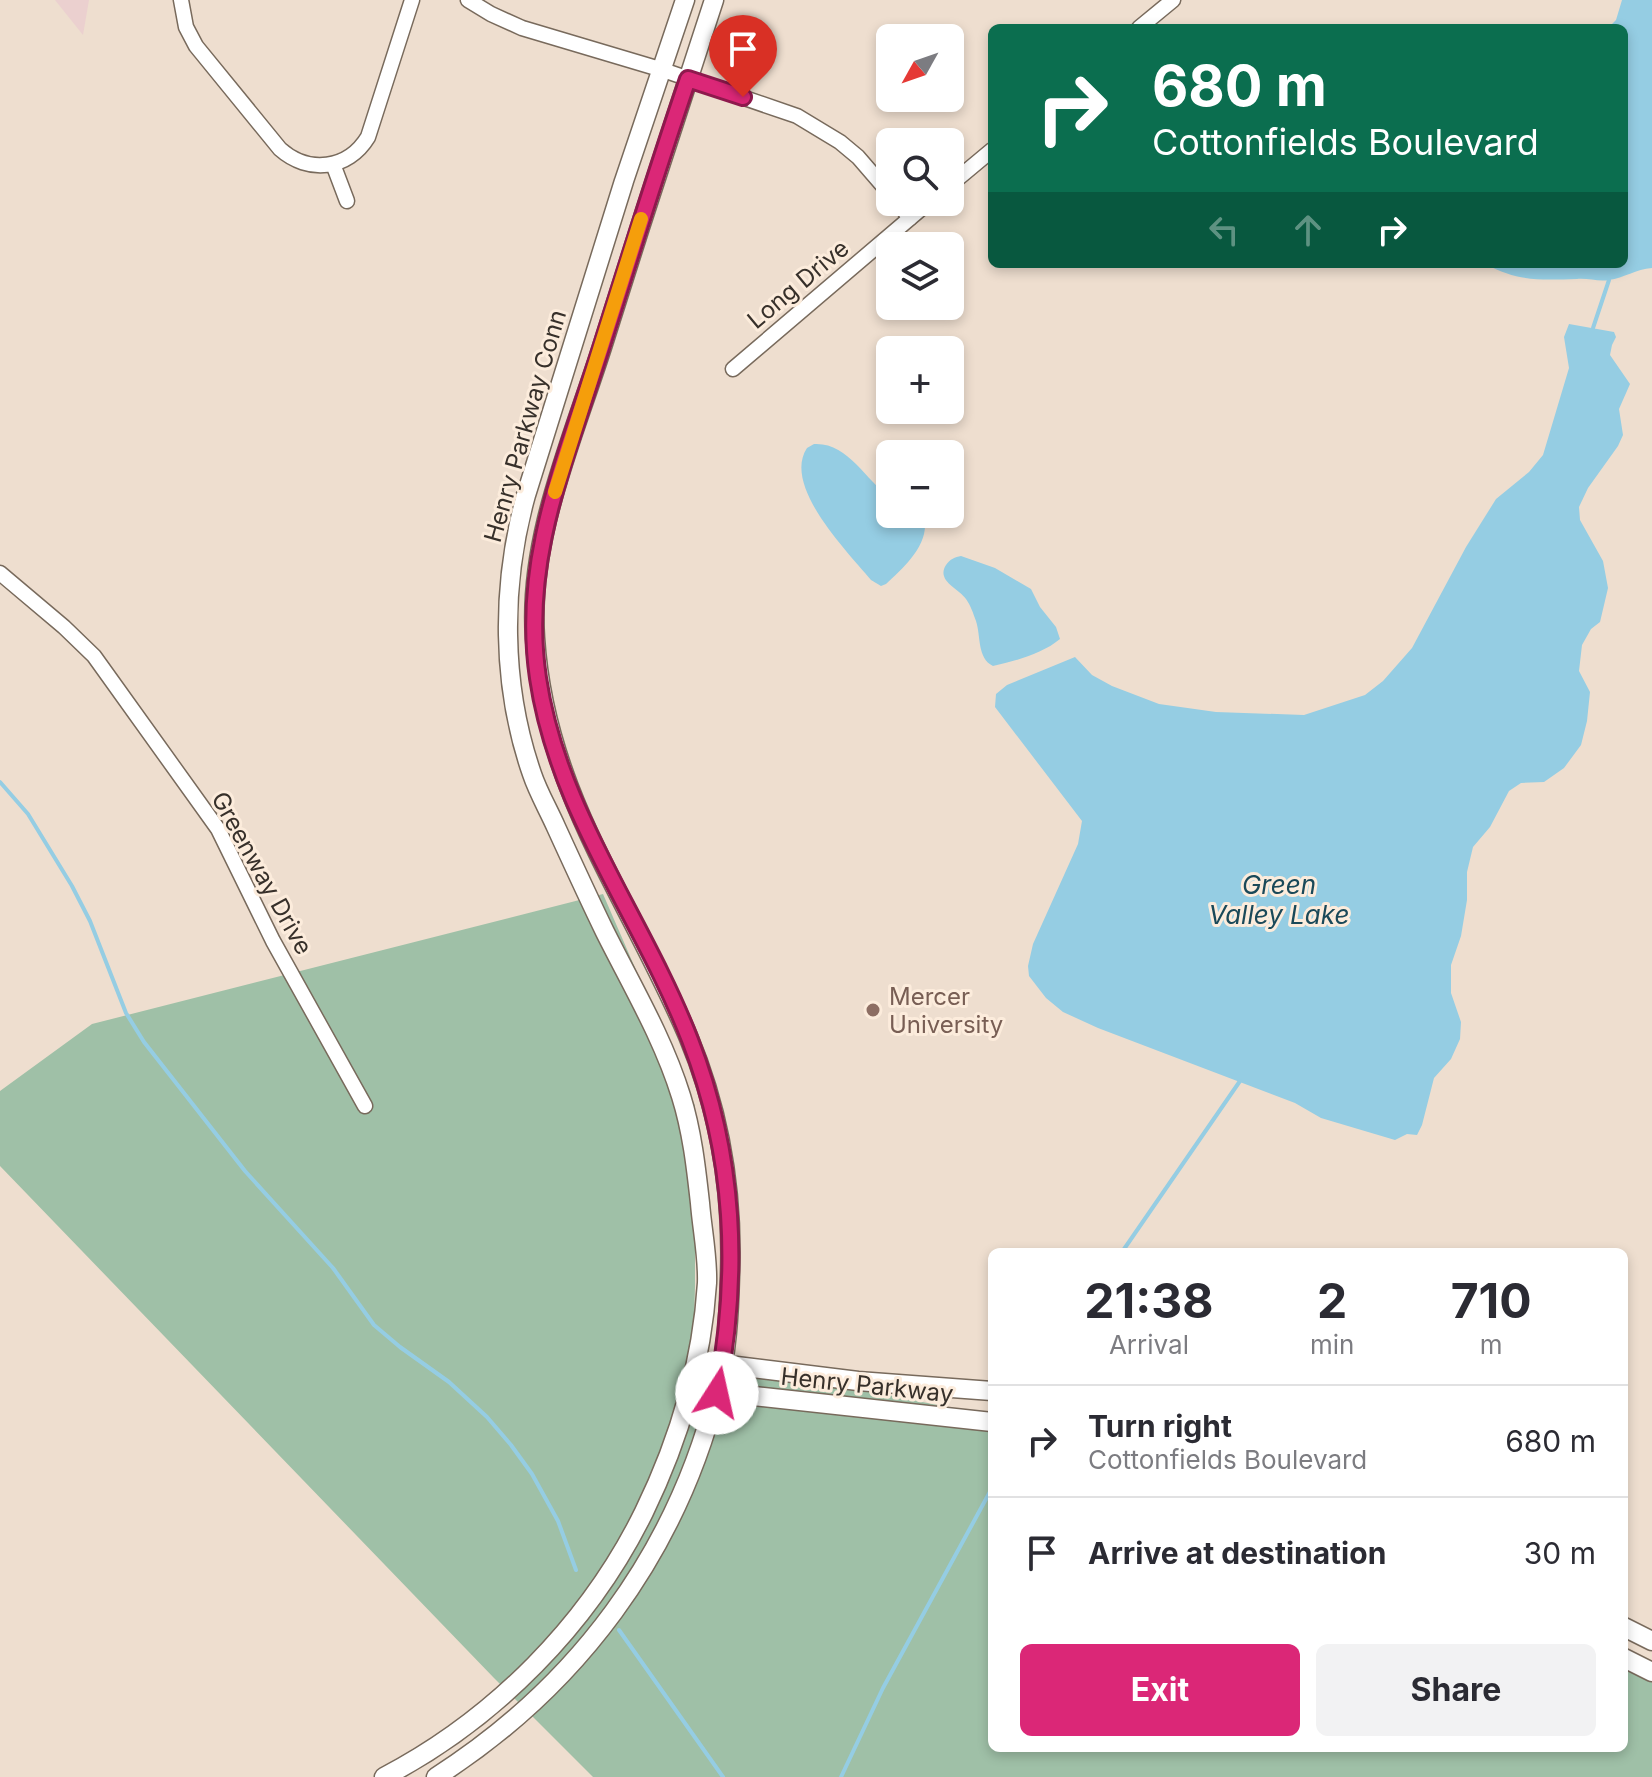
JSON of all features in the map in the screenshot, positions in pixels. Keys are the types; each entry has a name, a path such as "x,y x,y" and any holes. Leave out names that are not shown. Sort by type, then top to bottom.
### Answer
{"street":[{"path":"181,0 186,27 196,46 280,149 303,163 321,166 352,155 368,137 412,0"},
{"path":"468,0 522,28 663,70 797,116 815,125 858,157 876,178"},
{"name":"Henry Parkway Conn","path":"384,1777 429,1752 492,1705 537,1663 602,1584 650,1499 666,1463 697,1361 707,1279 695,1155 682,1097 641,998 606,934 533,776 515,704 508,618 514,540 526,495 624,181 685,0"},
{"name":"Henry Parkway Conn","path":"436,1777 484,1744 537,1701 613,1615 665,1530 698,1452 717,1393 722,1365 731,1240 728,1187 709,1094 689,1038 583,825 561,771 546,720 534,632 536,575 552,501 643,211 714,0"},
{"path":"1144,24 1173,0"},
{"path":"964,173 988,153"},
{"path":"333,164 347,201"},
{"name":"Long Drive","path":"733,369 912,216"},
{"name":"Greenway Drive","path":"0,573 80,641 101,665 218,829 273,941 365,1106"},
{"name":"Henry Parkway","path":"697,1361 858,1381 988,1391"},
{"name":"Henry Parkway","path":"690,1387 717,1393 988,1422"},
{"path":"1628,1629 1652,1641"},
{"path":"1628,1660 1652,1672"}],"shaded area":[{"path":"55,0 89,0 83,35"}],"green space":[{"path":"603,894 695,1106 693,1356 988,1415 988,1752 1628,1752 1628,1656 1652,1668 1652,1777 593,1777 0,1166 0,1091 92,1024"}],"water":[{"path":"1622,0 1652,0 1652,268 1605,280 1520,277 1495,268 1628,268 1628,24 1612,24"},
{"name":"Green Valley Lake","path":"1569,324 1614,332 1616,337 1610,355 1630,384 1619,409 1623,435 1579,507 1580,520 1603,561 1608,588 1600,622 1591,629 1582,645 1579,671 1590,692 1587,721 1581,745 1564,768 1544,782 1521,783 1509,791 1490,827 1473,847 1467,872 1467,900 1461,936 1451,965 1451,993 1461,1022 1460,1039 1451,1059 1434,1078 1417,1135 1407,1134 1395,1140 1321,1118 1295,1103 1063,1012 1046,998 1029,976 1028,966 1033,944 1078,844 1082,821 995,707 996,694 1007,685 1075,657 1092,675 1112,686 1159,704 1216,712 1304,715 1365,695 1383,681 1412,648 1466,547 1496,499 1529,472 1543,455 1569,368 1564,337"},
{"path":"814,444 837,449 876,485 876,528 925,528 917,550 886,584 881,586 871,580 834,536 810,499 803,481 802,463 807,448"},
{"path":"961,556 995,568 1031,589 1056,627 1060,639 1045,649 1019,659 993,666 988,662 982,652 969,604 944,576 948,563"}],"waterway":[{"path":"1593,328 1609,280"},
{"path":"0,782 28,814 72,886 90,921 126,1013 144,1042 245,1171 333,1268 374,1325 449,1382 487,1417 511,1445 532,1474 558,1521 576,1570"},
{"path":"1125,1248 1240,1081"},
{"path":"841,1777 883,1688 988,1495"},
{"path":"619,1630 723,1777"}],"slow traffic":[{"path":"555,492 641,219"}],"place":[{"name":"Mercer University","path":"873,1010"}],"route":[{"path":"717,1393 729,1300 731,1240 728,1187 709,1094 689,1038 583,825 561,771 546,720 534,632 536,575 552,501 688,79 743,97"}]}
